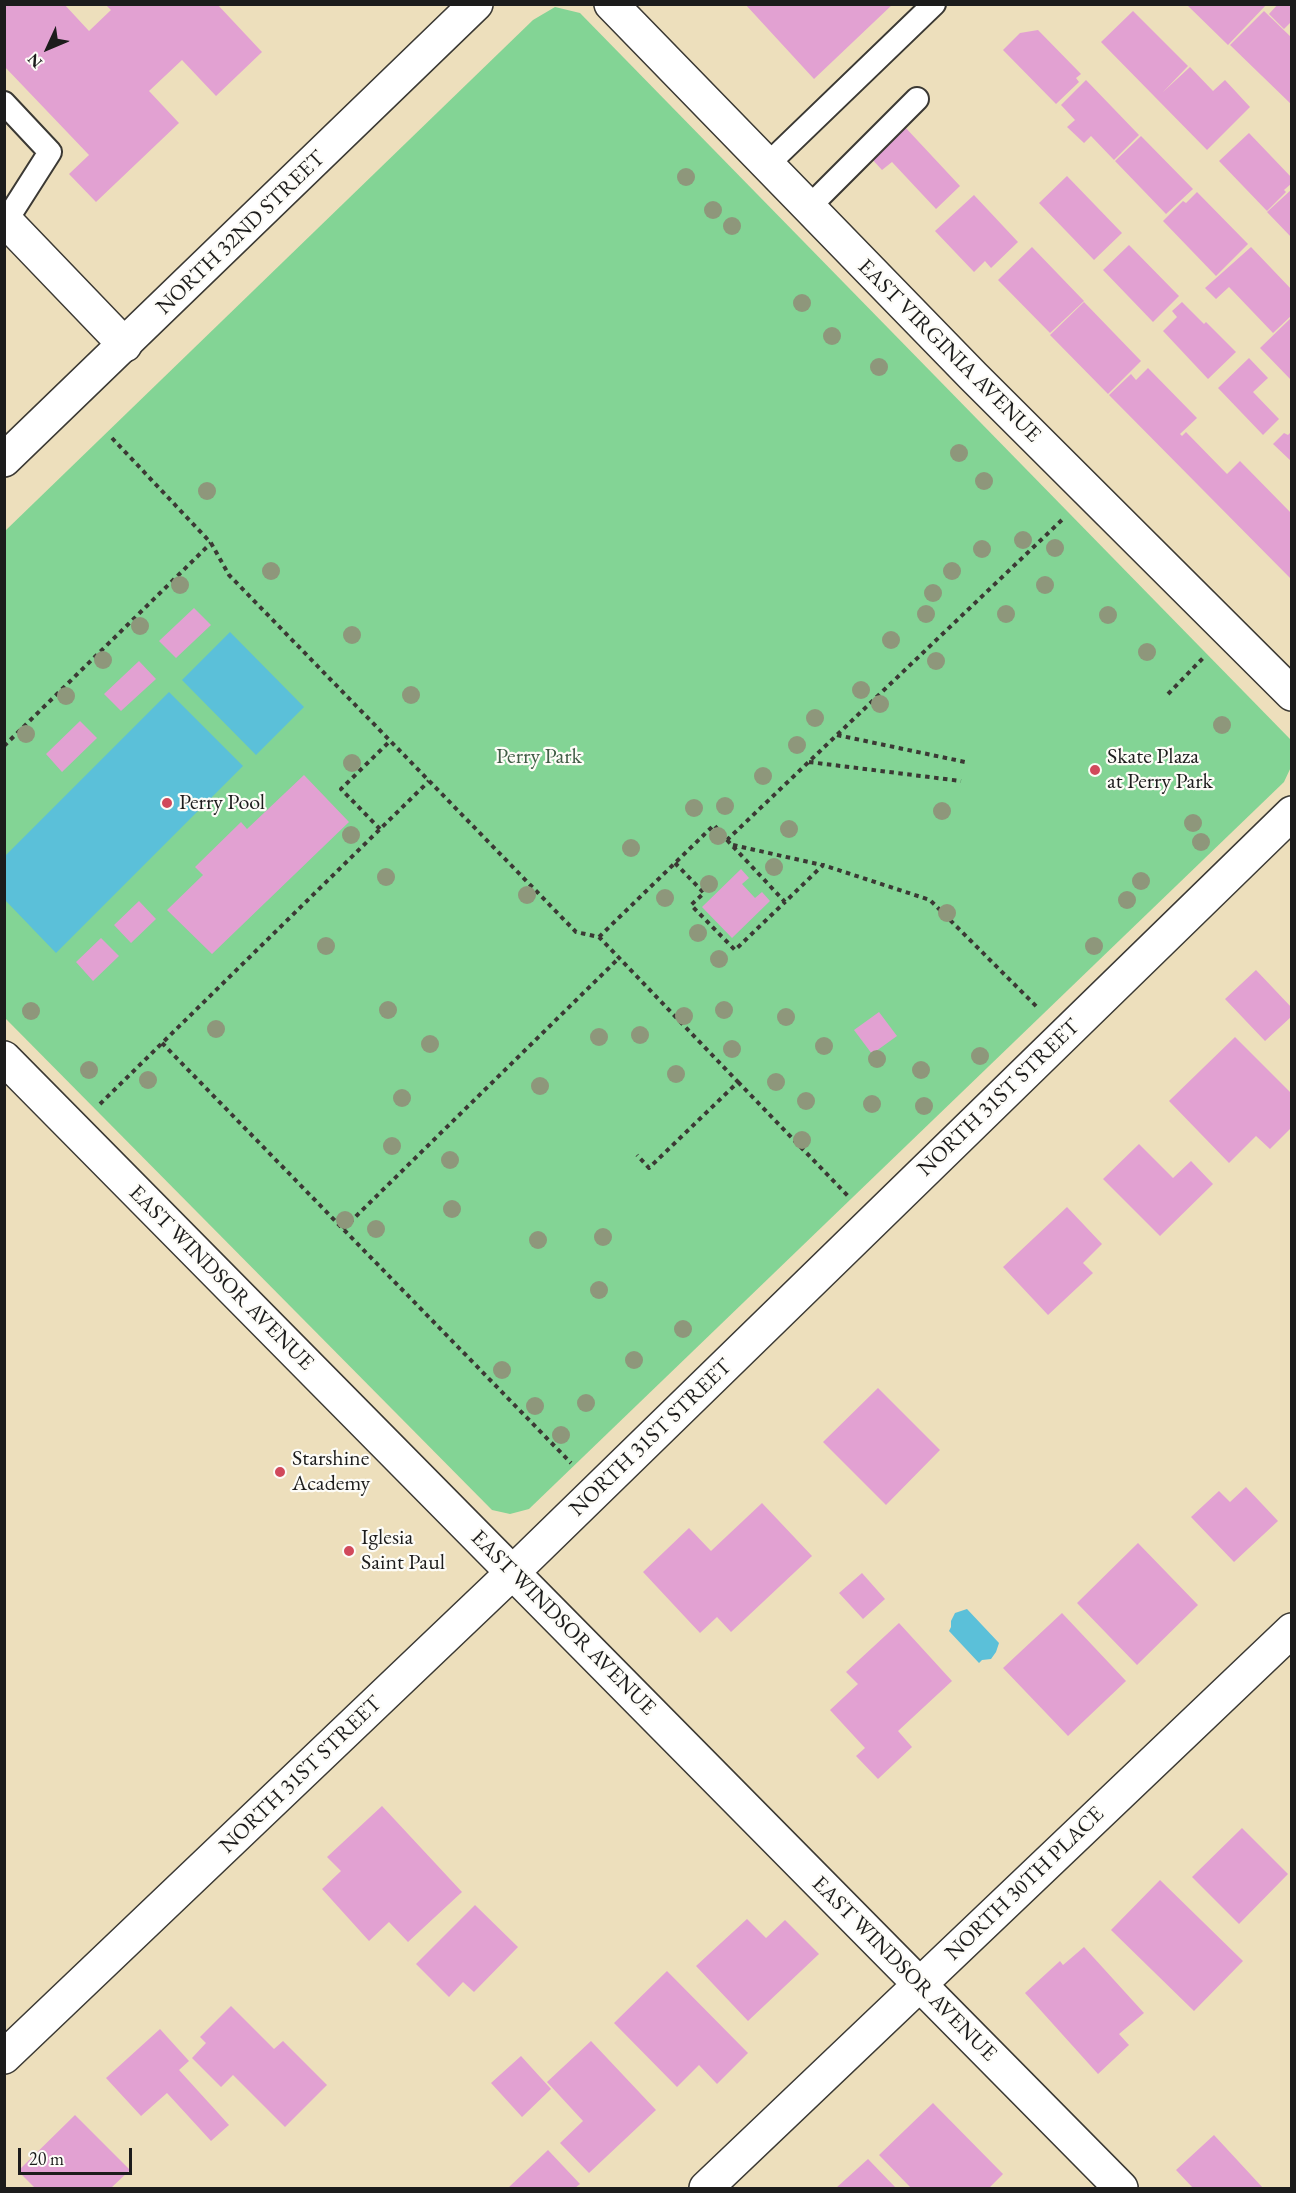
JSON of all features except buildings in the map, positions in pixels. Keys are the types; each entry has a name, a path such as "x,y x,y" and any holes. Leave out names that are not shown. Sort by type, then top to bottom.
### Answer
{"street":[{"name":"NORTH 32ND STREET","path":"4,460 476,4"},
{"name":"EAST VIRGINIA AVENUE","path":"611,4 972,376 1292,694"},
{"path":"5,220 125,345"},
{"name":"NORTH 31ST STREET","path":"4,2057 513,1572 1292,813"},
{"name":"EAST WINDSOR AVENUE","path":"4,1058 1121,2188"},
{"name":"NORTH 30TH PLACE","path":"706,2188 1292,1630"}],"lane":[{"path":"767,165 934,4"},
{"path":"809,207 917,99"},
{"path":"4,103 50,152 5,220"}],"path":[{"path":"112,438 211,543 229,575 390,741 576,932 599,937 848,1196"},
{"path":"727,840 1066,517"},
{"path":"4,746 211,543"},
{"path":"1168,694 1204,657"},
{"path":"837,735 965,762"},
{"path":"380,829 341,789 390,741"},
{"path":"808,762 961,782"},
{"path":"97,1107 429,781"},
{"path":"599,937 714,825 785,902"},
{"path":"732,845 823,865 930,900 1040,1010"},
{"path":"675,863 704,893 692,905 735,950 823,865"},
{"path":"344,1229 619,957"},
{"path":"162,1043 571,1462"},
{"path":"637,1155 649,1168 738,1082"}],"green space":[{"name":"Perry Park","path":"555,7 580,13 1290,739 1291,767 1284,782 529,1509 510,1514 492,1510 5,1018 5,531 533,20"}],"water":[{"path":"230,632 304,707 256,755 182,680"},
{"path":"169,692 243,766 56,953 5,900 5,856"},
{"path":"967,1609 999,1643 991,1659 982,1660 979,1663 949,1631 955,1613"}],"place":[{"name":"Skate Plaza at Perry Park","path":"1095,770"},
{"name":"Perry Pool","path":"167,803"},
{"name":"Starshine Academy","path":"280,1472"},
{"name":"Iglesia Saint Paul","path":"349,1551"}]}
